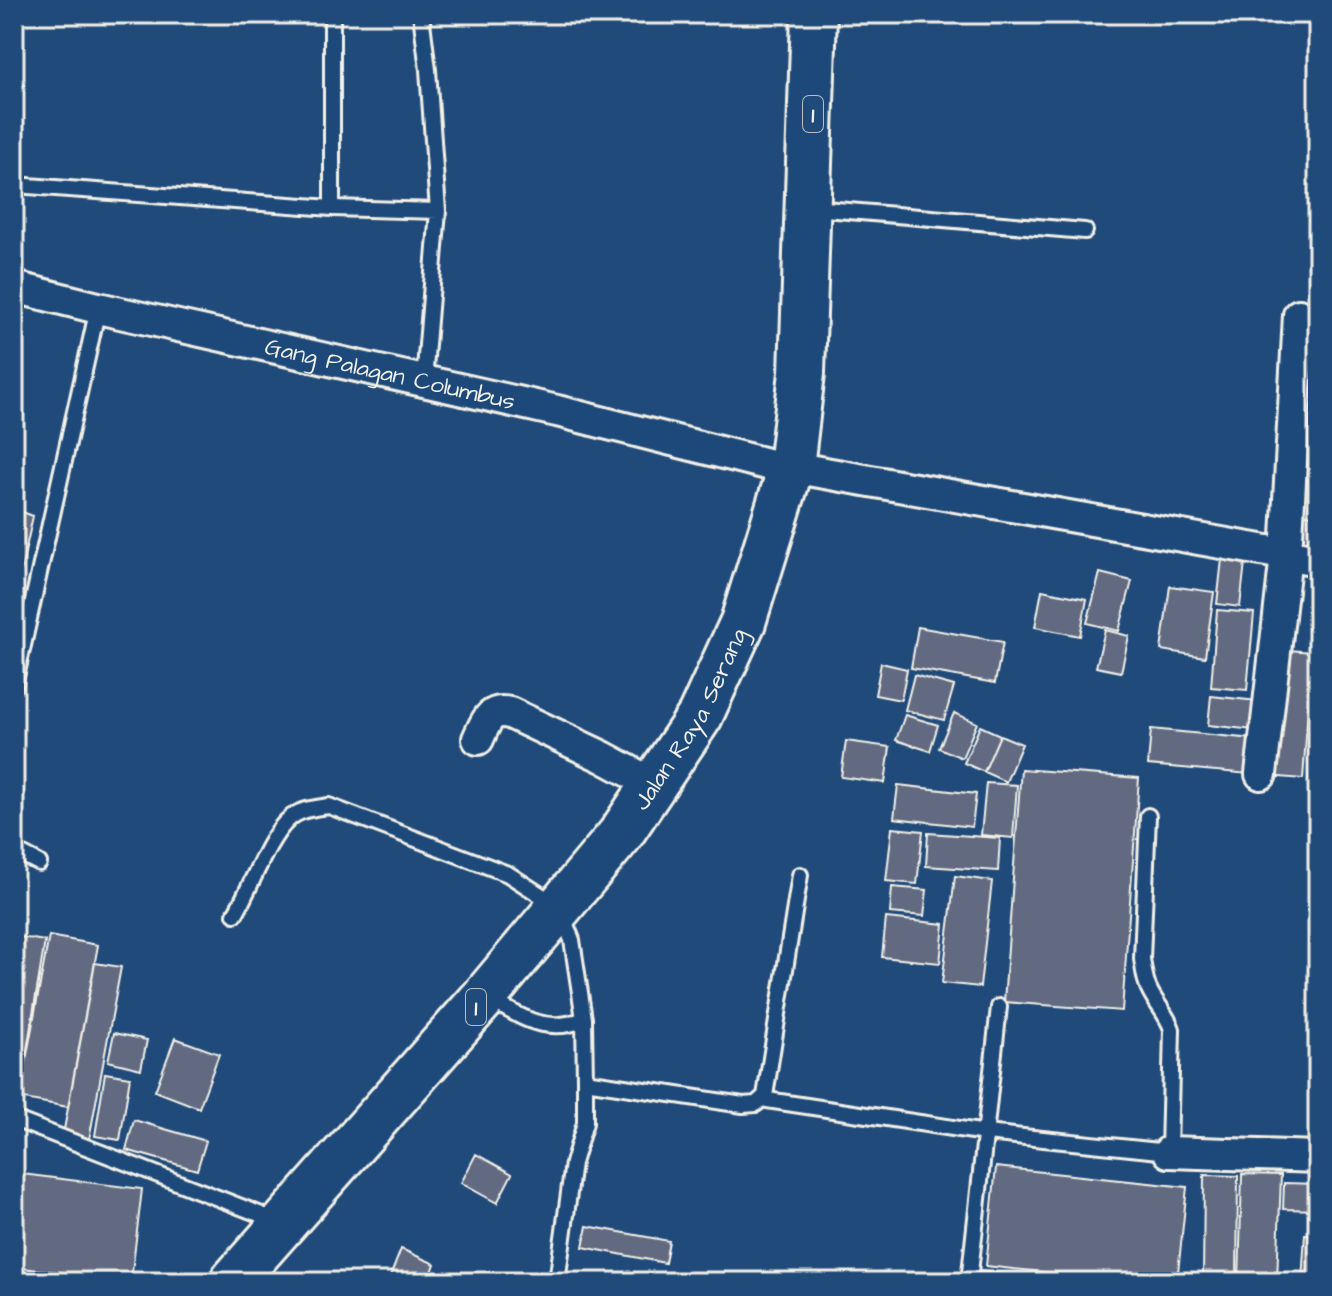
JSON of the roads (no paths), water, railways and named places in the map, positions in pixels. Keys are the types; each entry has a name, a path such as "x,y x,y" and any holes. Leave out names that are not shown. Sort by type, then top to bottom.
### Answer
{"highway":[{"name":"1","path":"809,211 814,14"},
{"name":"Jalan Raya Serang","path":"232,1282 485,996 620,835 700,716 779,466 794,274 809,211"}],"street":[{"name":"Gang Palagan Columbus","path":"14,287 779,466 1318,560"},
{"path":"1261,774 1286,555 1299,315"},
{"path":"478,739 489,715 495,712 510,713 655,785"},
{"path":"1169,1152 1318,1157"}],"lane":[{"path":"332,14 332,208"},
{"path":"421,14 438,211 424,381"},
{"path":"14,185 332,208 438,211"},
{"path":"809,211 1085,231"},
{"path":"14,686 17,659 98,308"},
{"path":"235,914 272,842 288,820 307,809 329,806 508,874 559,907 572,940 584,1019 585,1123 573,1163 557,1282"},
{"path":"765,1096 770,1102 986,1133 1169,1152 1172,1029 1145,979 1142,959 1148,816"},
{"path":"14,850 39,863"},
{"path":"585,1081 743,1105 756,1104 765,1096 800,875"},
{"path":"485,996 519,1018 535,1024 572,1025 584,1019"},
{"path":"969,1282 999,1007"},
{"path":"14,1119 282,1223"}]}
